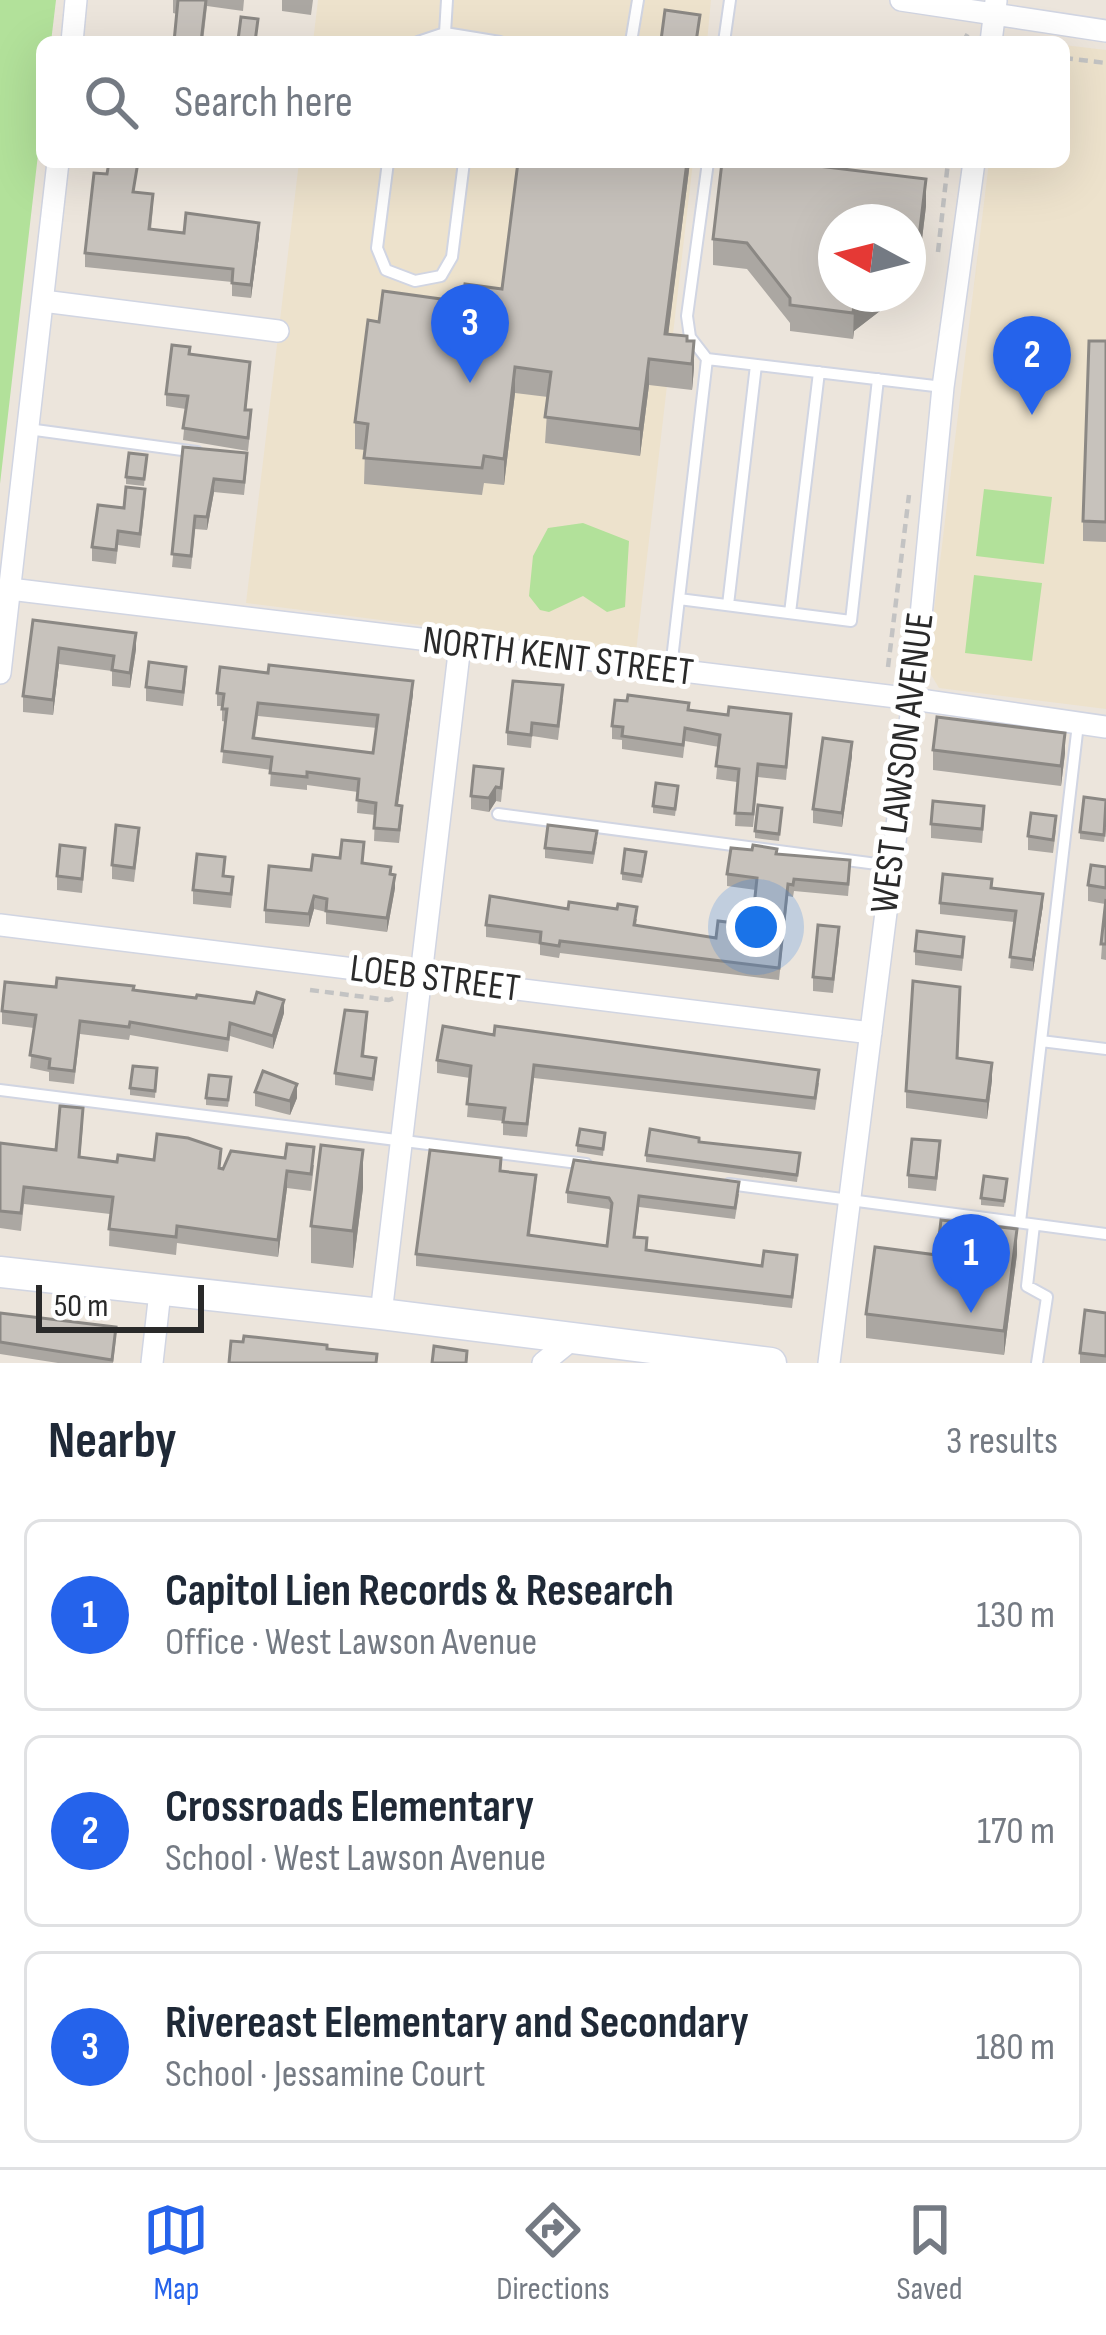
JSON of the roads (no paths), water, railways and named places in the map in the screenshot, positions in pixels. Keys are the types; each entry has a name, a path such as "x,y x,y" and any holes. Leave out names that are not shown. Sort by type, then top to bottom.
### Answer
{"main road":[{"path":"0,1273 771,1363"}],"street":[{"path":"73,36 76,0"},
{"path":"901,0 995,7 1106,31"},
{"path":"0,673 57,168"},
{"name":"WEST LAWSON AVENUE","path":"829,1363 913,699 943,387 973,168"},
{"path":"43,301 278,331"},
{"name":"NORTH KENT STREET","path":"10,589 913,699 1106,727"},
{"path":"381,1314 460,645"},
{"name":"LOEB STREET","path":"0,925 871,1033"},
{"path":"152,1363 160,1292"},
{"path":"543,1363 575,1337"}],"lane":[{"path":"445,33 447,0"},
{"path":"632,36 638,0"},
{"path":"725,36 730,0"},
{"path":"436,36 459,36"},
{"path":"387,168 377,248 386,270 415,281 441,276 452,256 463,168"},
{"path":"670,671 707,359 690,337 688,316 707,168"},
{"path":"707,359 943,387"},
{"path":"728,605 756,365"},
{"path":"790,613 819,372"},
{"path":"679,599 851,621 878,379"},
{"path":"28,429 221,455"},
{"path":"1020,1222 1078,724"},
{"path":"498,814 892,866"},
{"path":"1041,1041 1106,1049"},
{"path":"0,1090 590,1165"},
{"path":"708,1181 1106,1234"},
{"path":"1034,1225 1027,1286 1047,1297 1036,1363"}],"place":[{"name":"Rivereast Elementary and Secondary","path":"470,383"},
{"name":"Crossroads Elementary","path":"1032,415"},
{"name":"Capitol Lien Records & Research","path":"971,1313"}]}
